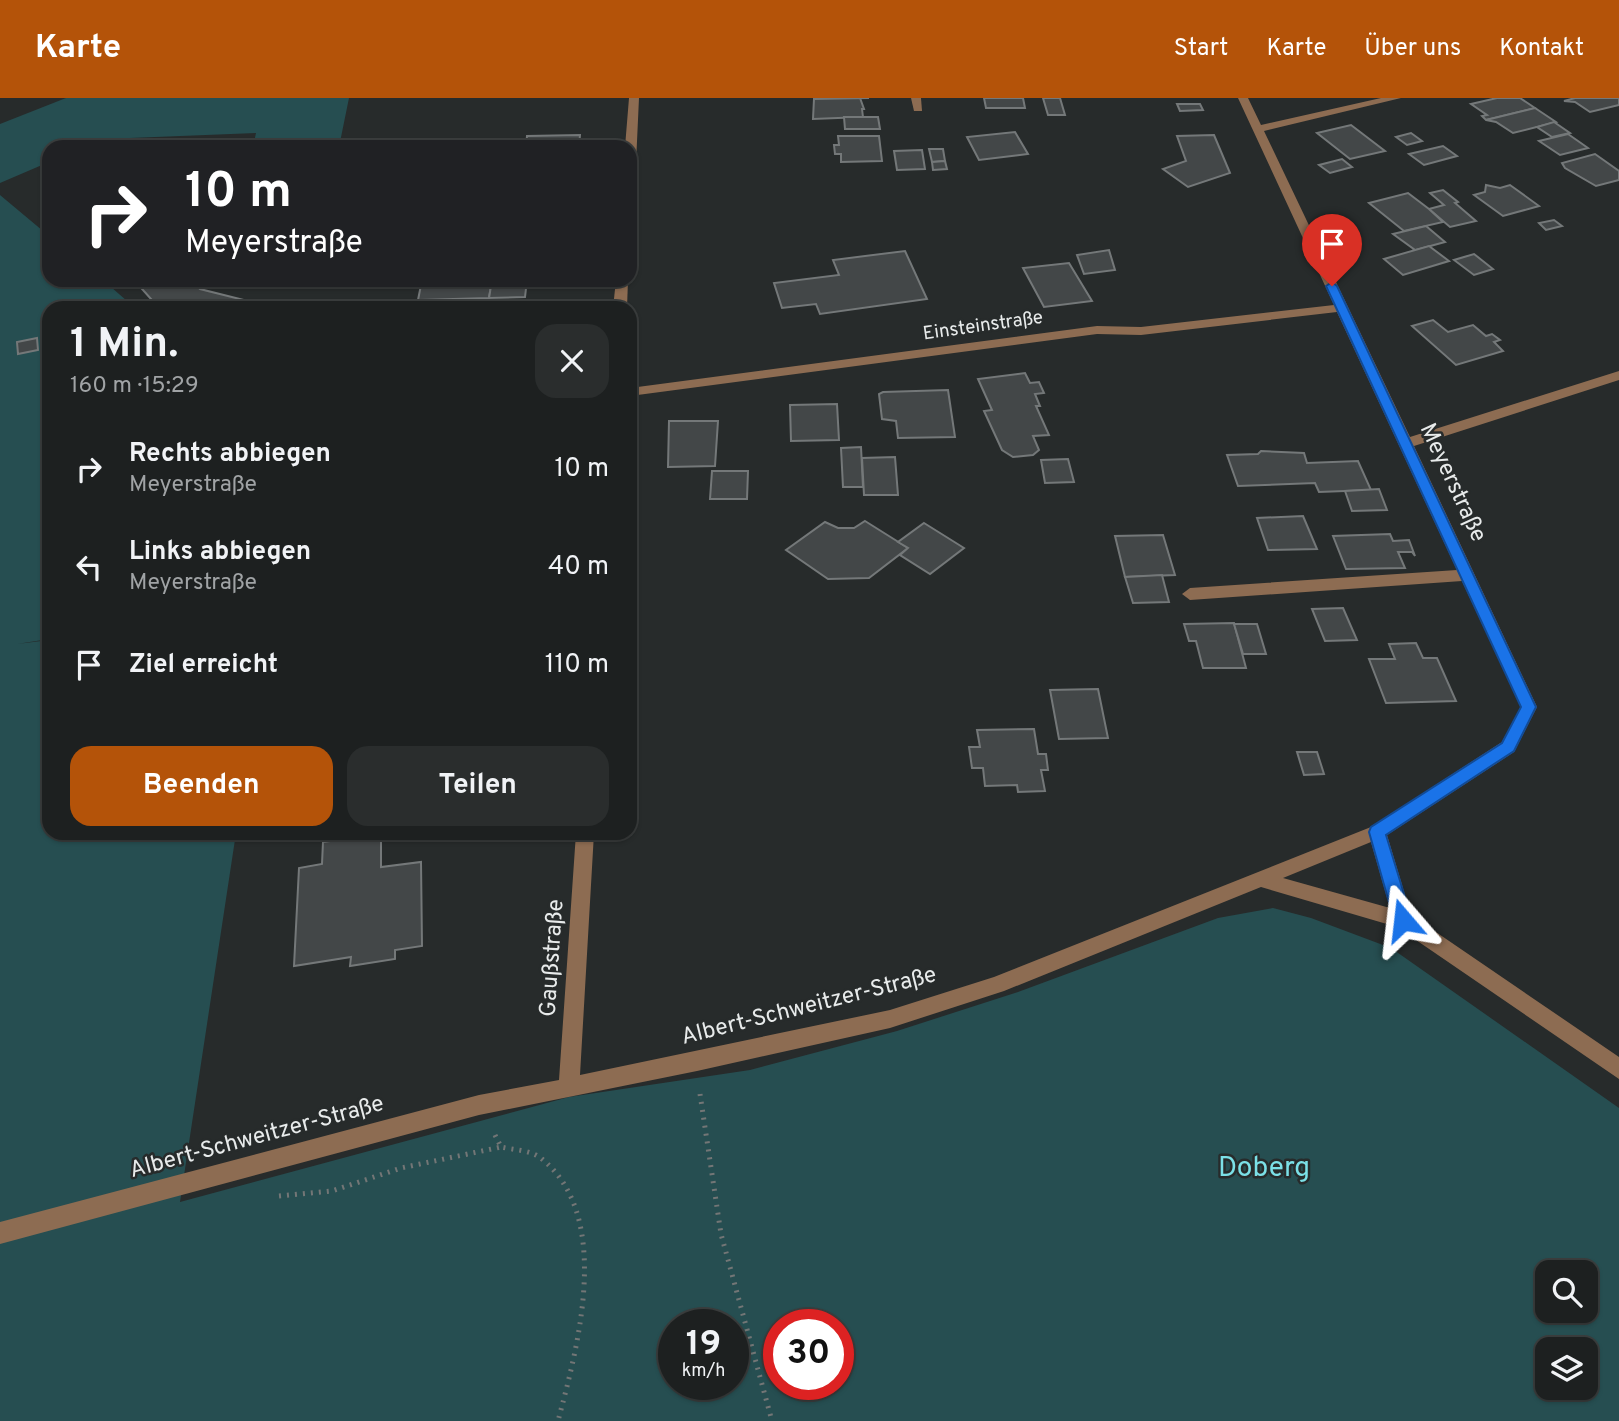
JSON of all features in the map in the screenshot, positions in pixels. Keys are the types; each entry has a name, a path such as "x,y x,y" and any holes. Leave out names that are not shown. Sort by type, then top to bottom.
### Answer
{"street":[{"path":"632,140 635,98"},
{"name":"Meyerstraße","path":"1243,98 1529,707 1508,747 1377,832 1260,880"},
{"path":"1258,129 1396,98"},
{"name":"Einsteinstraße","path":"637,392 1097,330 1141,331 1342,308"},
{"path":"1407,443 1619,375"},
{"path":"1190,594 1467,575"},
{"path":"1377,832 1403,920"},
{"name":"Gaußstraße","path":"569,1085 585,840"},
{"path":"1260,880 1403,920 1619,1069"},
{"name":"Albert-Schweitzer-Straße","path":"0,1233 480,1105 569,1085 696,1062 890,1019 997,985 1260,880"}],"path":[{"path":"696,1062 721,1234 772,1421"},
{"path":"480,1105 501,1147 540,1156 567,1182 582,1237 582,1309 558,1421"}],"green space":[{"path":"66,98 349,98 340,140 254,140 256,133 42,140 42,165 0,183 0,124"},
{"name":"Doberg","path":"0,195 42,230 42,287 111,287 127,301 42,301 42,640 17,644 42,641 42,840 235,840 180,1202 569,1097 750,1070 897,1031 1018,992 1218,918 1273,908 1311,918 1391,948 1619,1108 1619,1421 0,1421"}],"building":[{"path":"860,98 864,109 863,117 813,119 814,99"},
{"path":"984,98 1023,98 1025,108 986,108"},
{"path":"1043,98 1060,98 1065,115 1048,115"},
{"path":"1497,98 1520,98 1535,108 1486,120 1482,116 1487,115 1471,104"},
{"path":"1575,98 1619,98 1619,105 1590,112 1575,102 1564,101"},
{"path":"1177,104 1200,104 1203,110 1180,111"},
{"path":"1535,108 1556,122 1513,133 1496,122 1486,120"},
{"path":"844,117 878,117 880,129 845,129"},
{"path":"1554,122 1570,133 1552,137 1537,127"},
{"path":"1351,125 1385,151 1350,159 1317,133"},
{"path":"1015,132 1028,154 979,160 967,137"},
{"path":"1411,133 1422,141 1407,145 1396,137"},
{"path":"1568,134 1588,148 1560,155 1539,141"},
{"path":"580,135 580,140 527,140 527,136"},
{"path":"1214,135 1230,173 1188,187 1163,169 1186,161 1177,136"},
{"path":"838,136 879,136 882,161 841,162 841,154 835,154 834,145 839,145"},
{"path":"1443,146 1457,156 1424,165 1409,154"},
{"path":"929,149 943,149 945,161 932,162"},
{"path":"922,150 925,169 897,170 894,151"},
{"path":"1595,154 1619,171 1619,180 1596,186 1565,168 1562,163"},
{"path":"1342,159 1352,167 1330,173 1319,165"},
{"path":"945,161 947,169 933,170 932,162"},
{"path":"1486,185 1500,188 1510,185 1539,206 1503,216 1474,195 1485,192"},
{"path":"1443,190 1476,221 1450,227 1429,209 1444,205 1430,193"},
{"path":"1408,193 1443,222 1404,231 1369,203"},
{"path":"1554,220 1562,226 1546,230 1539,223"},
{"path":"1426,226 1445,242 1412,251 1415,250 1393,234"},
{"path":"1429,246 1449,261 1403,275 1384,259"},
{"path":"1109,250 1115,270 1084,274 1077,255"},
{"path":"905,251 927,299 820,314 816,304 782,308 774,283 839,275 833,260"},
{"path":"1474,254 1493,269 1474,275 1454,260"},
{"path":"1069,263 1092,301 1044,307 1023,268"},
{"path":"140,287 198,287 244,300 243,301 153,301"},
{"path":"421,287 491,287 489,298 418,300"},
{"path":"491,287 526,287 525,297 489,298"},
{"path":"1433,320 1448,332 1473,325 1486,336 1492,334 1500,340 1494,342 1503,351 1456,365 1412,326"},
{"path":"37,338 38,350 18,354 17,342"},
{"path":"1025,373 1030,383 1039,382 1044,393 1035,394 1040,406 1036,406 1049,435 1033,436 1039,450 1033,455 1013,457 1002,450 984,411 992,410 978,379"},
{"path":"948,390 955,437 898,438 896,421 882,419 879,394 883,392"},
{"path":"837,404 839,440 791,441 790,405"},
{"path":"669,421 718,421 715,466 668,467"},
{"path":"861,447 863,487 843,487 841,448"},
{"path":"1261,451 1304,453 1307,463 1358,461 1371,490 1319,492 1315,483 1238,486 1227,455 1258,454"},
{"path":"895,457 898,495 864,495 862,458"},
{"path":"1068,459 1074,482 1045,483 1041,460"},
{"path":"712,471 748,471 747,499 710,499"},
{"path":"1379,489 1387,510 1352,511 1345,491"},
{"path":"1303,516 1317,549 1268,550 1257,518"},
{"path":"865,521 908,548 869,578 828,579 786,550 825,522 838,528 854,528"},
{"path":"924,523 964,548 930,574 900,555 908,548 898,542"},
{"path":"1390,534 1393,541 1409,540 1415,556 1412,552 1398,552 1405,568 1346,569 1333,536"},
{"path":"1163,535 1175,575 1125,577 1115,536"},
{"path":"1162,575 1169,602 1133,603 1125,577"},
{"path":"1343,608 1357,640 1325,641 1312,609"},
{"path":"1234,623 1246,668 1203,668 1196,641 1189,641 1184,624"},
{"path":"1234,624 1257,624 1266,654 1243,654"},
{"path":"1416,643 1423,658 1437,658 1456,701 1386,703 1369,659 1395,659 1389,644"},
{"path":"1098,689 1108,738 1059,739 1050,690"},
{"path":"1034,729 1038,754 1046,754 1048,770 1041,770 1045,791 1018,792 1017,785 985,786 983,768 972,768 969,747 980,747 977,730"},
{"path":"1297,752 1317,752 1324,774 1304,775"},
{"path":"381,840 381,867 421,862 422,946 395,950 395,959 350,966 351,957 294,966 299,868 322,864 323,842"}],"route":[{"path":"1332,286 1529,707 1508,747 1377,832 1403,920"}]}
